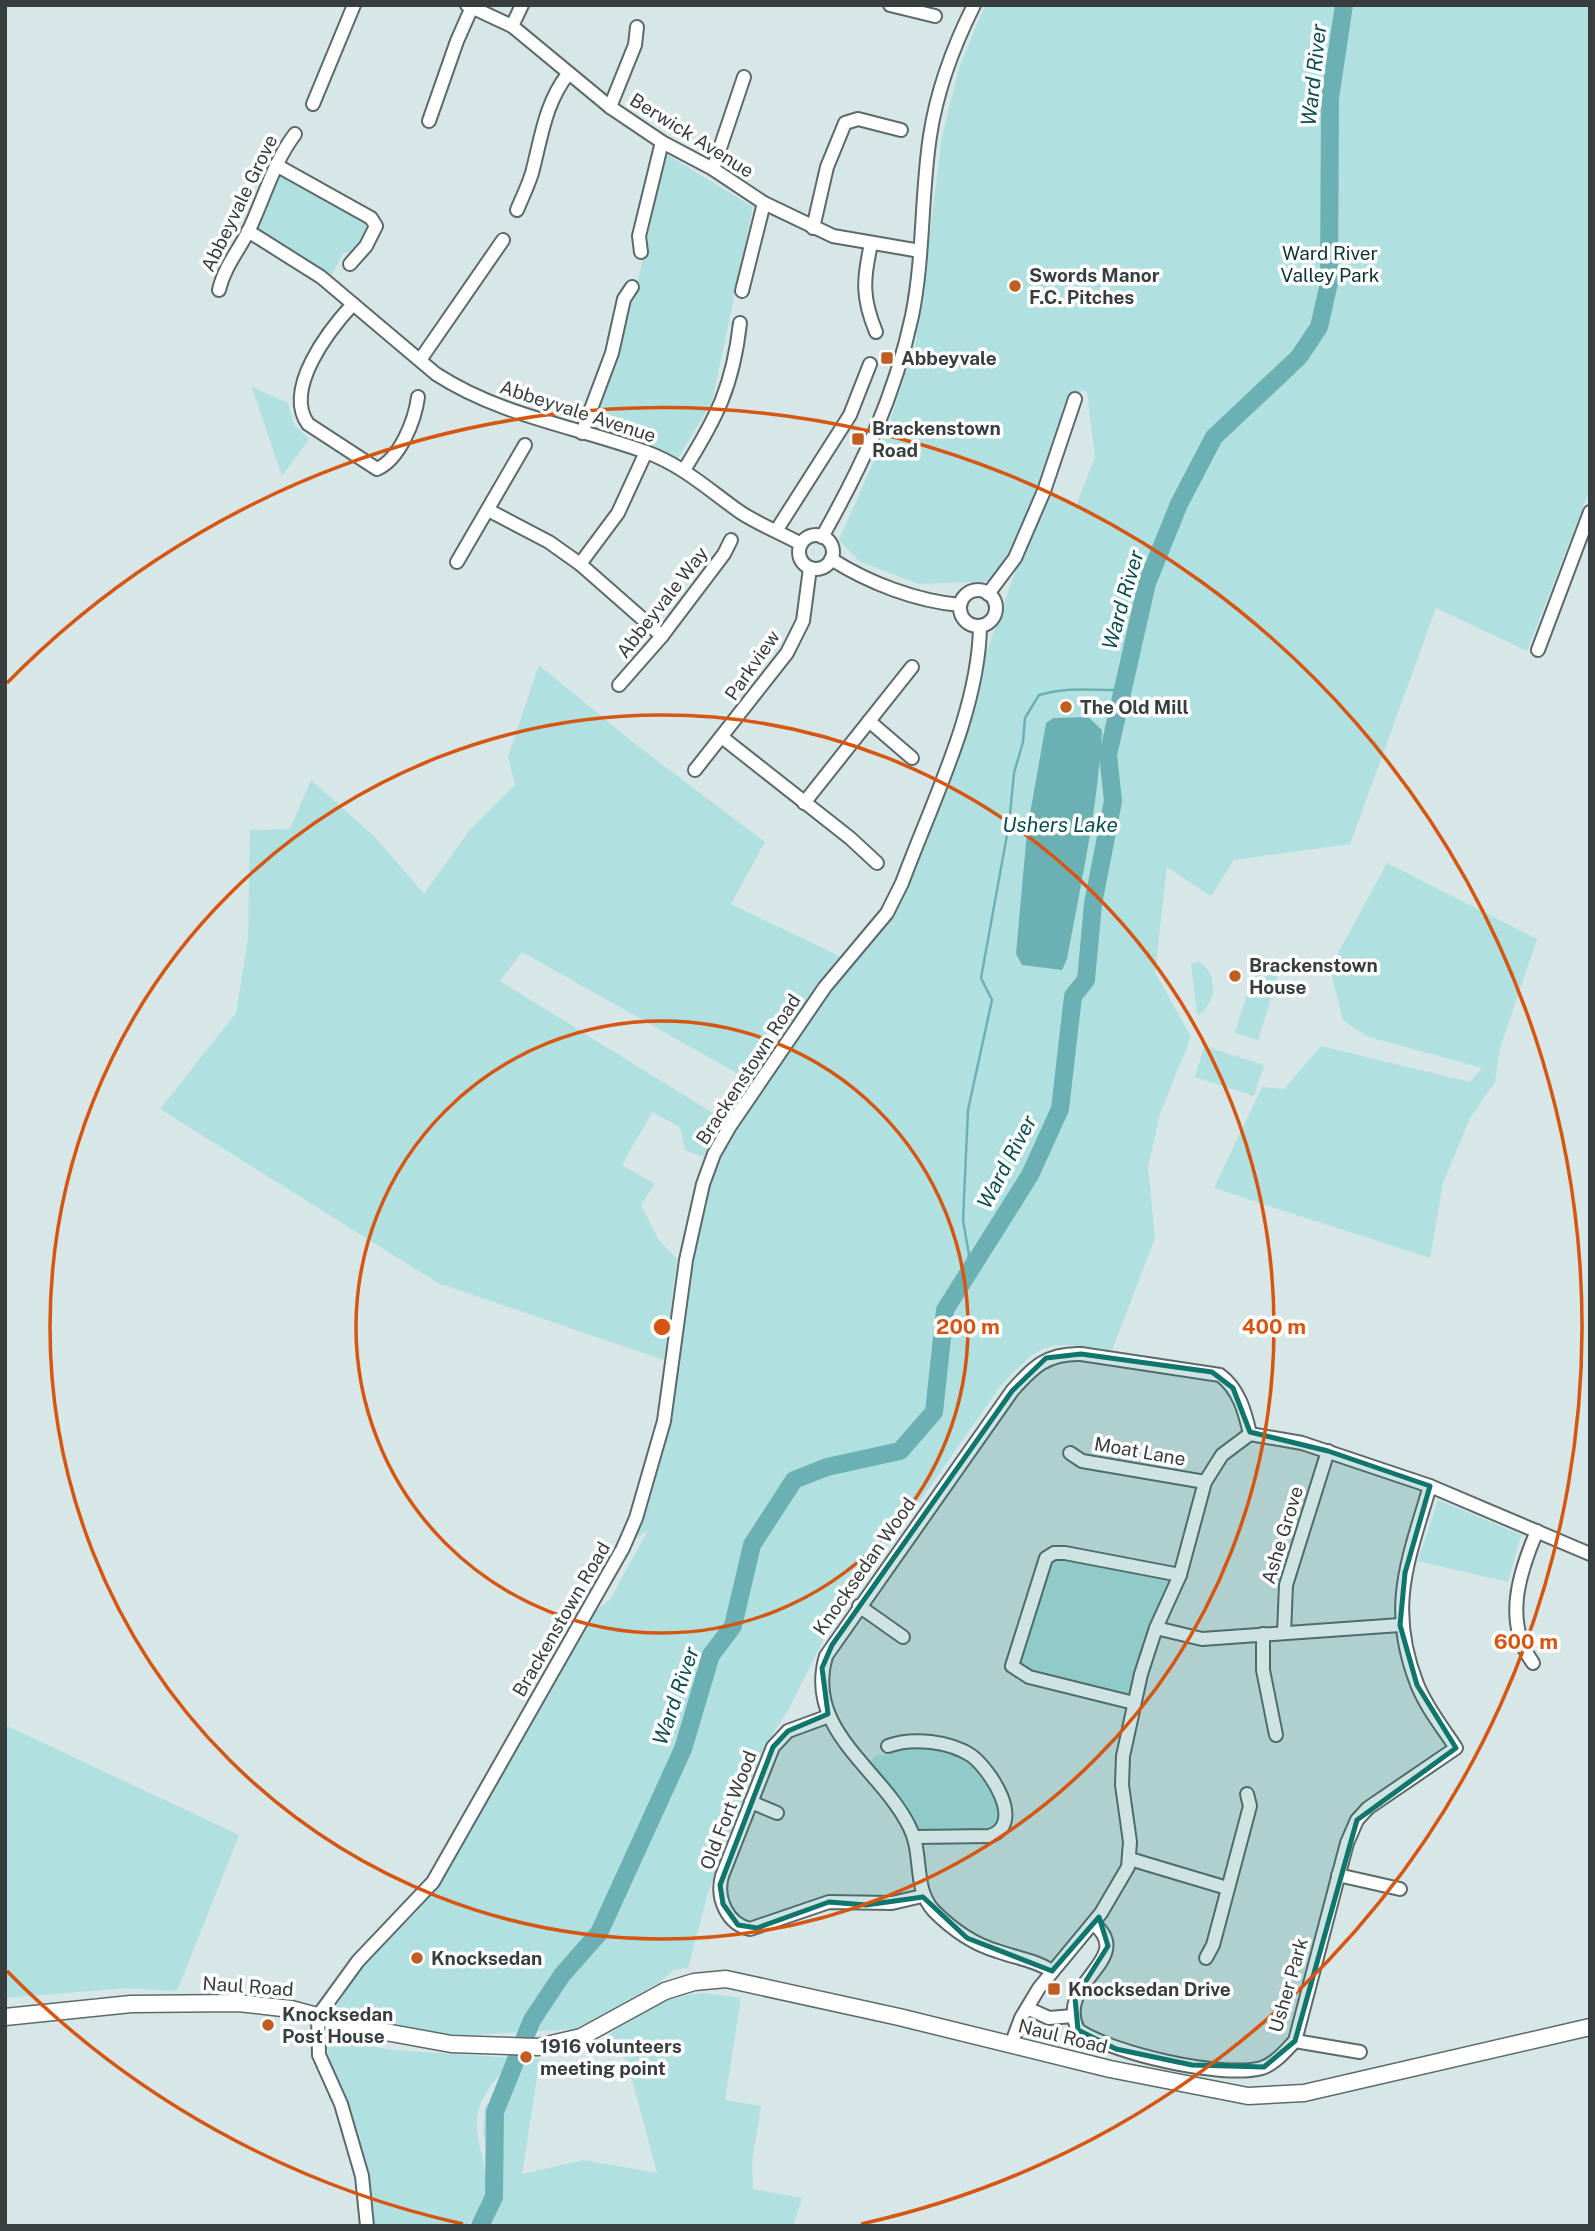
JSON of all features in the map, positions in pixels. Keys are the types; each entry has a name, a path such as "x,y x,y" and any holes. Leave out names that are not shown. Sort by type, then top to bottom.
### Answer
{"main road":[{"name":"Naul Road","path":"5,2017 131,2004 212,2002 264,2005 396,2035 484,2046 538,2047 581,2037 665,1991 694,1982 726,1979 1183,2083 1248,2096 1276,2097 1304,2094 1590,2027"}],"street":[{"path":"313,104 354,5"},
{"path":"512,26 522,5"},
{"path":"890,5 935,16"},
{"path":"822,537 852,486 888,402 912,314 930,136 937,98 953,49 974,5"},
{"path":"429,121 470,6"},
{"name":"Berwick Avenue","path":"470,6 512,26 610,107 662,142 713,169 764,203 813,229 870,244 920,251"},
{"path":"610,107 635,45 637,27"},
{"path":"517,210 531,177 545,120 557,88 568,74"},
{"path":"713,169 744,77"},
{"path":"813,229 827,167 845,123 858,119 901,131"},
{"name":"Abbeyvale Grove","path":"219,290 222,277 248,231 276,165 295,134"},
{"path":"641,252 639,236 662,142"},
{"path":"276,165 371,218 376,226 366,246 350,264"},
{"path":"742,291 764,203"},
{"name":"Abbeyvale Avenue","path":"248,231 321,277 436,374 477,398 646,452 684,470 742,513 801,544"},
{"path":"420,360 503,240"},
{"path":"870,244 864,274 864,299 876,332"},
{"path":"582,433 612,352 624,299 632,287"},
{"path":"353,304 319,347 305,379 299,402 300,414 308,424 377,469 385,466 399,447 416,413 418,397"},
{"path":"684,470 717,417 736,365 740,323"},
{"path":"776,531 850,415 870,364"},
{"path":"988,594 1015,558 1044,491 1075,399"},
{"path":"457,562 525,445"},
{"path":"580,564 618,513 646,452"},
{"path":"488,510 549,542 580,564 662,636"},
{"path":"1538,650 1590,512"},
{"path":"808,537 822,537 830,544 831,559 820,568 810,568 799,555 801,544 808,537"},
{"name":"Abbeyvale Way","path":"619,685 662,636 732,540"},
{"path":"831,559 873,581 919,597 961,604"},
{"name":"Parkview","path":"695,770 723,738 787,653 803,621 810,568"},
{"path":"971,592 988,594 995,601 996,611 990,621 980,626 965,620 961,604 971,592"},
{"name":"Brackenstown Road","path":"318,2016 358,1961 433,1882 623,1548 636,1518 664,1421 686,1260 703,1184 730,1126 825,987 887,913 902,884 974,689 980,654 980,626"},
{"path":"804,803 912,667"},
{"path":"869,721 912,758"},
{"path":"723,738 850,838 877,863"},
{"name":"Knocksedan Wood","path":"922,1896 915,1837 900,1810 852,1755 829,1716 822,1668 832,1645 859,1606 1012,1391 1031,1369 1045,1358 1081,1354 1220,1375 1240,1402 1250,1434"},
{"path":"1011,2045 1027,2008 1052,1971 1093,1923 1124,1876 1130,1859 1122,1785 1124,1756 1134,1703 1156,1628 1180,1575 1205,1482 1222,1455 1250,1434 1328,1451 1430,1486 1590,1554"},
{"name":"Ashe Grove","path":"1284,1633 1284,1592 1328,1451"},
{"name":"Moat Lane","path":"1070,1453 1082,1461 1205,1482"},
{"path":"1156,1628 1202,1639 1400,1625 1405,1573 1430,1486"},
{"path":"1533,1663 1522,1641 1515,1607 1519,1577 1537,1531"},
{"path":"1134,1703 1029,1677 1012,1666 1046,1558 1054,1553 1065,1553 1180,1575"},
{"path":"859,1606 904,1637"},
{"name":"Usher Park","path":"1073,2016 1078,2030 1116,2049 1228,2070 1264,2067 1281,2057 1295,2040 1351,1830 1368,1808 1456,1748 1417,1685 1400,1625"},
{"path":"1263,1634 1263,1670 1276,1735"},
{"name":"Old Fort Wood","path":"829,1716 801,1724 781,1737 773,1747 720,1885 723,1904 738,1925 750,1929 829,1902 892,1903 922,1896"},
{"path":"888,1746 901,1741 941,1744 964,1751 988,1772 1005,1812 1003,1826 990,1836 915,1837"},
{"path":"1206,1958 1213,1945 1250,1806 1247,1794"},
{"path":"751,1802 778,1813"},
{"path":"1130,1859 1227,1888"},
{"path":"1338,1875 1401,1889"},
{"path":"922,1896 967,1938 997,1952 1033,1961 1052,1971"},
{"path":"1027,2008 1049,2018 1073,2016 1072,2008 1079,1991 1102,1961 1108,1946 1106,1934 1093,1923"},
{"path":"318,2016 319,2055 341,2104 362,2176 367,2226"},
{"path":"1295,2040 1360,2052"}],"highlighted area":[{"path":"1081,1354 1212,1372 1233,1388 1250,1432 1328,1451 1430,1486 1405,1573 1400,1625 1417,1685 1456,1748 1357,1820 1295,2041 1264,2067 1192,2065 1116,2049 1078,2030 1075,1998 1108,1946 1099,1917 1052,1971 967,1938 923,1897 866,1905 829,1902 757,1928 738,1925 723,1904 720,1885 773,1747 788,1731 828,1714 822,1668 832,1645 1012,1391 1046,1358"}],"green space":[{"name":"Ward River Valley Park","path":"985,5 1590,5 1590,489 1527,651 1436,608 1350,844 1234,860 1211,896 1167,867 1155,972 1191,1037 1160,1114 1148,1167 1155,1238 1112,1350 1073,1345 1048,1347 1037,1352 1014,1372 999,1388 824,1638 787,1712 768,1741 708,1893 688,1968 674,1970 660,1982 577,2029 455,2036 360,2019 318,2016 336,2007 363,1963 417,1912 595,1611 610,1600 648,1530 623,1548 663,1427 703,1184 730,1126 887,913 921,836 1038,508 995,581 918,584 859,561 839,540 887,431 916,341 942,137 959,68","holes":["1081,390 1087,392 1095,457 1076,506 1044,491"]},
{"path":"666,154 753,207 712,402 678,458 591,426 639,276"},
{"path":"278,175 370,217 358,250 343,253 332,275 255,228"},
{"path":"252,387 288,403 294,425 309,439 282,476"},
{"path":"539,665 635,744 765,842 731,904 839,956 751,1081 522,952 500,981 724,1120 703,1157 685,1150 680,1127 652,1112 622,1165 655,1184 641,1205 658,1239 677,1259 664,1360 438,1283 160,1109 236,1013 248,939 250,830 290,829 311,780 375,837 424,894 469,831 515,785 508,757"},
{"path":"1387,863 1537,939 1500,1048 1495,1082 1470,1118 1443,1183 1430,1258 1214,1188 1262,1087 1284,1089 1321,1046 1470,1082 1482,1068 1366,1036 1343,1020 1330,968"},
{"path":"1199,961 1210,973 1213,987 1210,1001 1200,1015 1197,1014 1191,964"},
{"path":"1256,965 1279,972 1258,1040 1235,1033"},
{"path":"1204,1046 1264,1065 1254,1096 1195,1077"},
{"path":"1438,1500 1521,1535 1508,1582 1418,1561"},
{"path":"1056,1559 1167,1579 1170,1582 1130,1696 1021,1669 1019,1663 1047,1574"},
{"path":"5,1725 239,1835 177,1991 127,1988 5,1998"},
{"path":"892,1746 938,1748 971,1762 984,1773 995,1791 1000,1808 998,1823 993,1829 977,1833 920,1830 867,1765 876,1755 889,1755"},
{"path":"704,1993 741,1998 725,2100 761,2106 752,2162 753,2189 802,2198 793,2226 478,2226 496,2202 498,2179 483,2134 485,2107 524,2058 540,2059 522,2174 584,2160 657,2173 627,2061 604,2038 662,2002"},
{"path":"326,2039 393,2050 513,2058 489,2088 479,2108 477,2132 487,2193 483,2208 467,2226 373,2226 361,2162 329,2058"}],"water":[{"name":"Ushers Lake","path":"1088,717 1102,730 1100,759 1088,845 1067,959 1062,970 1022,965 1016,954 1027,831 1046,723 1053,718"}],"waterway":[{"name":"Ward River","path":"480,2226 494,2197 495,2112 532,2020 562,1975 599,1933 683,1749 711,1655 733,1626 752,1545 794,1480 827,1467 900,1451 934,1412 945,1310 1030,1175 1060,1109 1073,996 1086,980 1093,904 1113,801 1108,755 1147,583 1179,504 1214,437 1299,357 1319,327 1329,283 1330,98 1344,5"},
{"path":"963,1284 969,1255 963,1220 968,1110 992,1000 981,978 1025,718 1039,695 1072,690 1124,690"}],"place":[{"name":"Swords Manor F.C. Pitches","path":"1015,286"},
{"name":"Abbeyvale","path":"887,358"},
{"name":"Brackenstown Road","path":"858,439"},
{"name":"The Old Mill","path":"1066,707"},
{"name":"Brackenstown House","path":"1235,976"},
{"name":"Knocksedan","path":"417,1958"},
{"name":"Knocksedan Drive","path":"1054,1989"},
{"name":"Knocksedan Post House","path":"268,2025"},
{"name":"1916 volunteers meeting point","path":"526,2057"}]}
